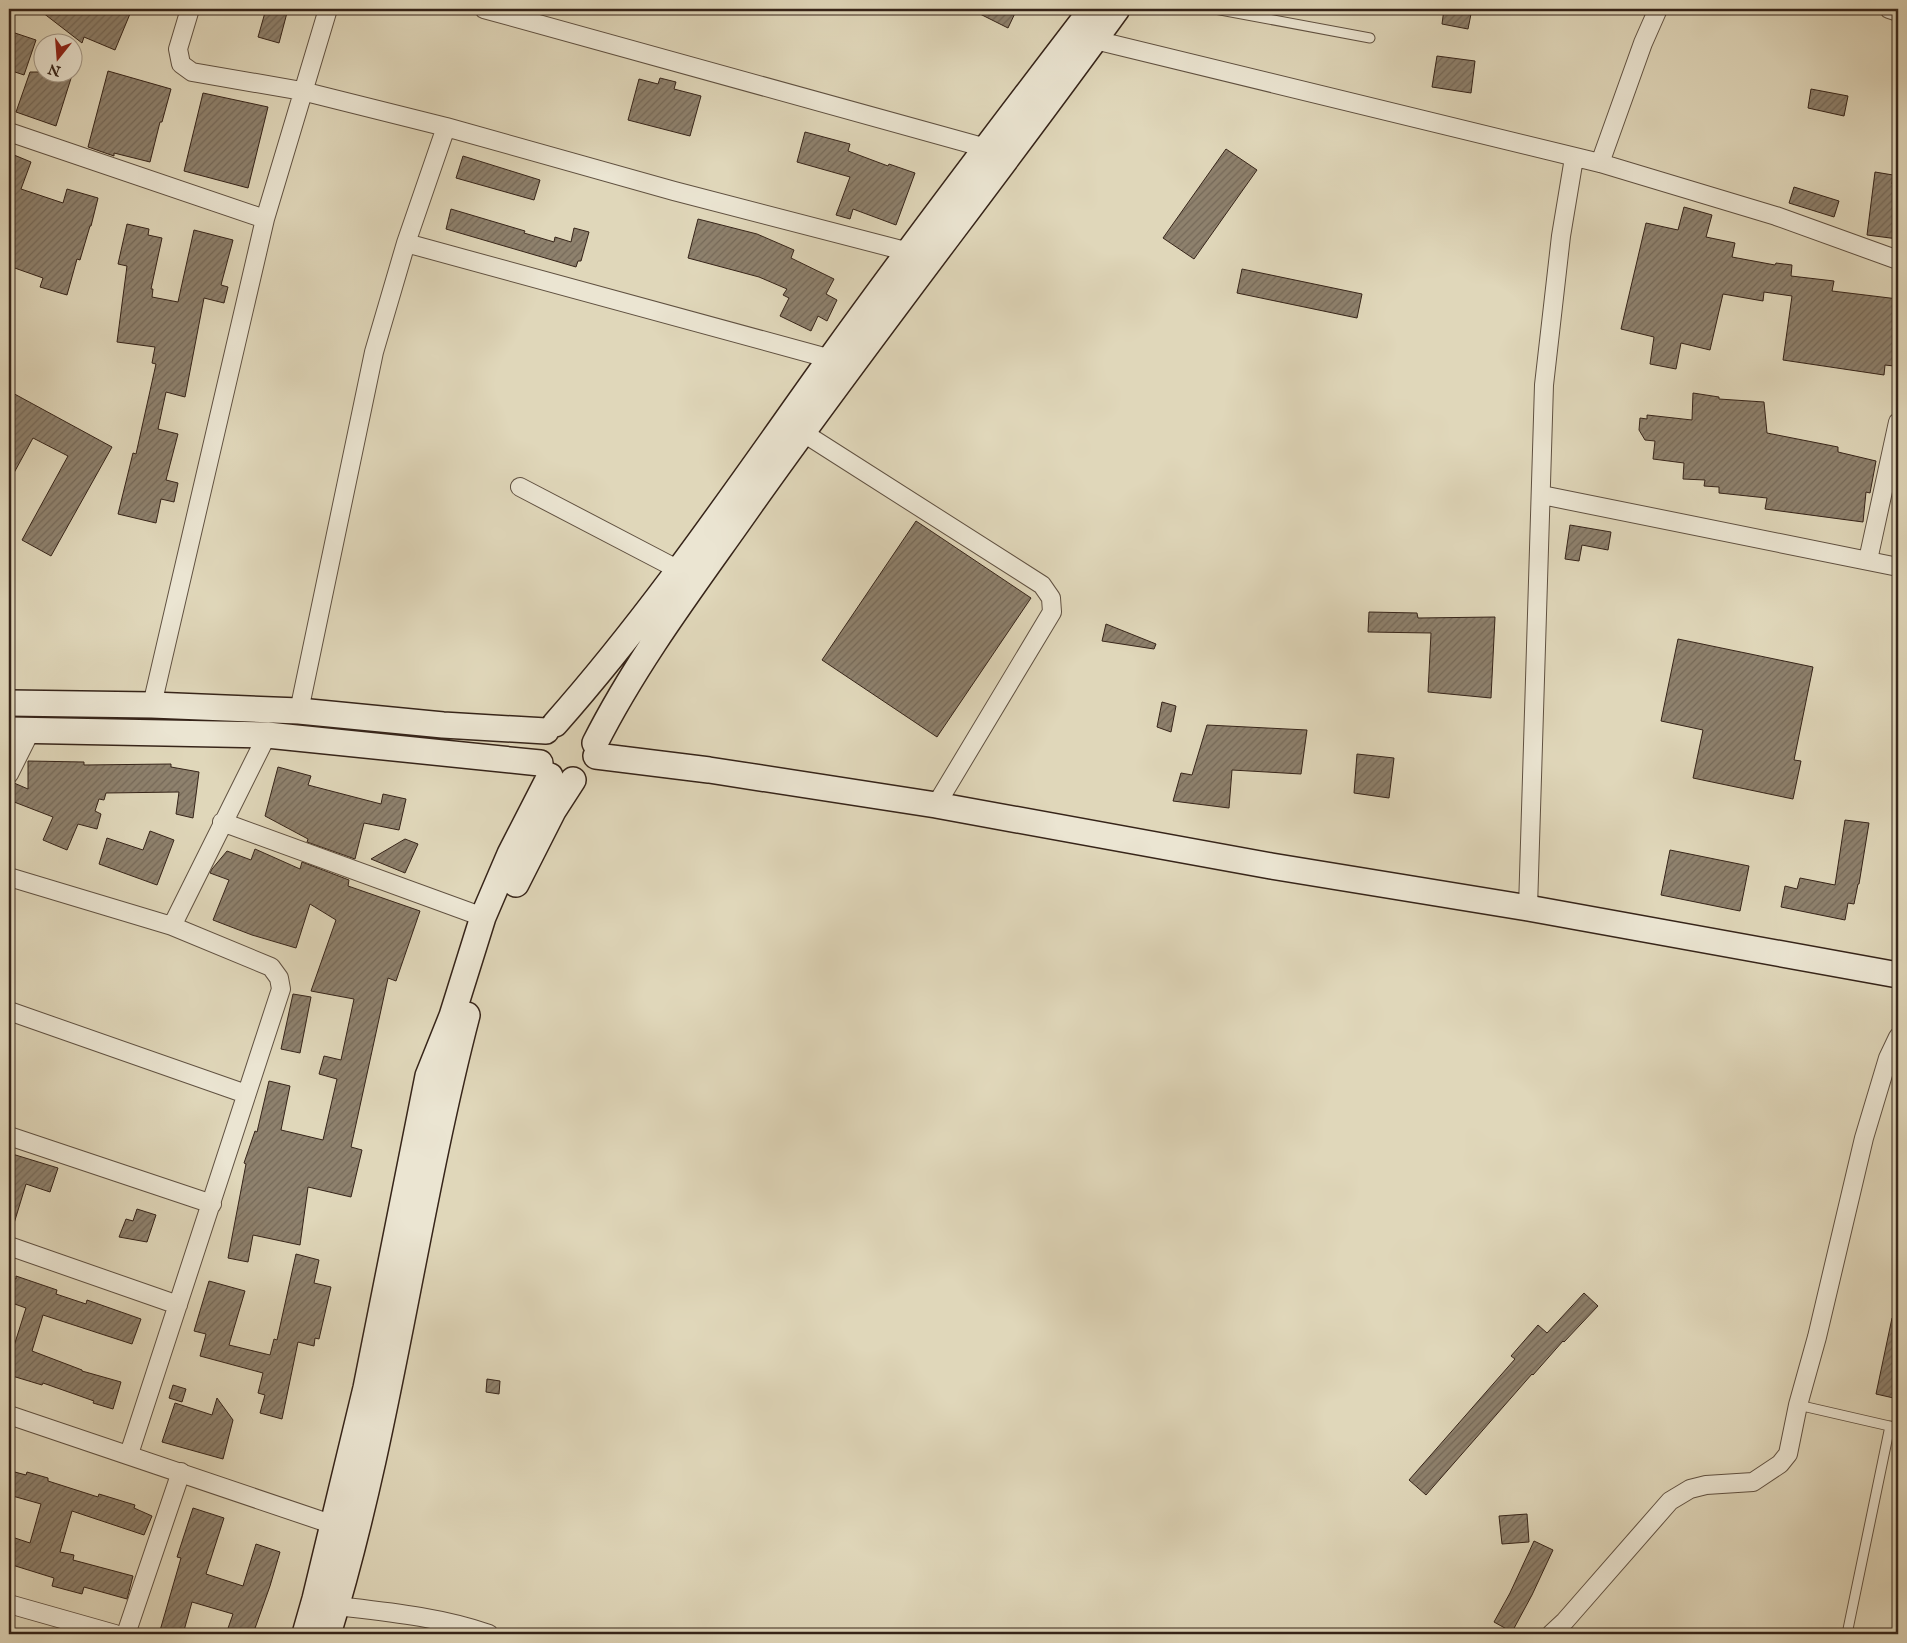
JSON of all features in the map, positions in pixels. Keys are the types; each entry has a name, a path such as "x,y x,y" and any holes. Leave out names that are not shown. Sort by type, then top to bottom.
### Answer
{"main road":[{"path":"328,1634 337,1606 388,1394 448,1088 468,1010 491,941 523,866 553,811 554,773 537,752 540,741 579,698 680,570 909,252 1092,9"},
{"path":"20,730 267,736 584,776 592,767 596,749 608,718 657,637 802,432 1117,9"},
{"path":"9,703 152,705 299,711 443,725 550,728 564,722 584,727 590,734 596,749"},
{"path":"596,749 709,770 936,805 1271,866 1528,908 1898,975"},
{"path":"305,1634 334,1525 366,1388 428,1076 452,1016 483,917 510,854 554,773"}],"street":[{"path":"190,9 178,49 181,64 192,72 302,91 446,127 674,191 909,252"},
{"path":"152,705 265,219 328,9"},
{"path":"484,9 986,148"},
{"path":"1600,163 1643,43 1658,9"},
{"path":"1889,9 1898,12"},
{"path":"1094,40 1600,163 1776,216 1898,260"},
{"path":"299,711 374,352 406,243 446,127"},
{"path":"9,132 265,219"},
{"path":"1528,908 1544,385 1561,236 1574,158"},
{"path":"406,243 831,359"},
{"path":"1868,560 1898,422"},
{"path":"802,432 1042,585 1051,598 1052,612 936,805"},
{"path":"520,487 680,570"},
{"path":"1542,495 1898,567"},
{"path":"9,774 20,730"},
{"path":"172,926 222,822 267,736"},
{"path":"222,822 483,917"},
{"path":"9,877 172,926 271,967 279,978 281,989 129,1454"},
{"path":"9,1011 246,1094"},
{"path":"1551,1634 1565,1621 1670,1501 1690,1489 1706,1485 1753,1482 1780,1464 1788,1454 1798,1405 1817,1337 1864,1138 1888,1058 1898,1037"},
{"path":"9,1136 212,1204"},
{"path":"9,1246 178,1306"},
{"path":"9,1415 129,1454 334,1525"},
{"path":"126,1634 181,1472"},
{"path":"9,1604 115,1634"},
{"path":"337,1606 414,1615 472,1628 489,1634"}],"lane":[{"path":"1215,9 1370,38"},
{"path":"1798,1405 1894,1427 1847,1634"}],"building":[{"path":"38,9 132,9 115,50 84,37 82,43 82,32 68,32"},
{"path":"266,9 288,9 279,43 258,37"},
{"path":"970,9 1017,9 1008,28"},
{"path":"1444,9 1472,9 1468,29 1442,24"},
{"path":"9,31 32,39 32,52 24,75 9,70"},
{"path":"1437,56 1475,61 1471,93 1432,87"},
{"path":"108,71 171,89 150,162 114,153 114,156 88,147"},
{"path":"30,72 32,72 32,82 70,82 56,126 16,112"},
{"path":"660,78 676,82 674,89 701,96 690,136 628,120 639,79 658,84"},
{"path":"1811,89 1848,96 1844,116 1808,108"},
{"path":"203,93 268,107 248,188 184,171"},
{"path":"805,132 850,144 848,151 888,166 889,164 915,173 896,225 853,209 850,219 836,215 850,177 797,162"},
{"path":"1226,149 1257,170 1194,259 1163,238"},
{"path":"14,155 31,162 21,189 63,203 67,189 98,198 91,226 80,260 77,259 67,295 40,287 43,278 9,266 9,170"},
{"path":"463,156 540,180 534,200 456,178"},
{"path":"1875,172 1893,175 1892,184 1898,185 1898,239 1867,235"},
{"path":"1794,187 1839,201 1834,217 1789,203"},
{"path":"1684,207 1712,215 1706,237 1735,243 1732,257 1775,265 1776,263 1792,265 1791,276 1834,281 1832,291 1898,299 1898,336 1894,366 1885,365 1884,375 1783,360 1792,296 1764,292 1763,301 1723,294 1710,350 1681,343 1676,369 1650,364 1654,337 1621,329 1646,223 1678,230"},
{"path":"451,209 525,231 524,233 554,242 555,237 571,242 574,228 589,232 581,261 578,261 576,267 446,229"},
{"path":"698,219 757,234 794,250 791,258 834,279 826,294 837,300 827,321 818,316 811,331 780,316 789,298 783,295 787,289 759,277 688,258"},
{"path":"127,224 149,229 148,235 162,238 151,289 153,289 152,297 178,302 194,230 233,240 221,285 228,287 224,303 204,298 185,397 166,392 158,429 178,434 166,480 178,483 174,502 161,499 156,523 118,514 133,453 136,454 156,364 152,363 155,347 117,342 127,266 118,264"},
{"path":"1242,269 1362,294 1357,318 1237,293"},
{"path":"9,391 112,447 51,556 22,540 68,456 33,438 9,482"},
{"path":"1693,393 1719,397 1719,399 1764,402 1767,433 1838,447 1838,452 1876,461 1870,493 1866,492 1863,522 1765,509 1767,498 1719,493 1719,487 1704,486 1705,480 1683,479 1684,463 1653,459 1655,441 1645,440 1639,430 1640,418 1647,419 1647,415 1692,420"},
{"path":"916,521 1031,598 937,737 822,660"},
{"path":"1570,525 1611,532 1608,550 1582,545 1579,561 1565,559"},
{"path":"1369,612 1417,613 1418,618 1495,617 1491,698 1428,692 1431,633 1368,632"},
{"path":"1106,624 1156,644 1154,649 1102,641"},
{"path":"1678,639 1813,667 1794,760 1801,761 1793,799 1693,778 1703,730 1661,721"},
{"path":"1162,702 1176,706 1171,732 1157,727"},
{"path":"1207,725 1307,730 1301,774 1232,770 1229,808 1173,801 1181,773 1192,775"},
{"path":"1357,754 1394,758 1389,798 1354,793"},
{"path":"28,761 84,762 84,765 171,764 171,767 199,772 193,818 176,814 179,792 106,793 104,800 99,799 95,811 101,814 97,829 78,824 67,850 43,840 53,817 9,800 9,784 14,783 28,789"},
{"path":"278,767 311,776 308,785 381,804 383,794 406,799 399,830 364,823 355,859 307,842 308,839 265,816"},
{"path":"1845,820 1869,823 1859,884 1854,904 1848,903 1845,920 1781,907 1785,886 1797,889 1800,878 1835,885"},
{"path":"150,831 174,840 157,885 99,864 107,838 143,850"},
{"path":"405,839 418,844 405,873 371,859"},
{"path":"255,849 300,869 302,862 349,880 348,886 420,911 396,981 388,978 351,1147 362,1150 351,1197 308,1187 300,1245 253,1235 248,1262 228,1258 246,1164 244,1163 255,1131 257,1132 269,1081 290,1086 281,1130 323,1140 337,1079 319,1074 324,1056 341,1060 354,999 311,991 336,920 310,904 296,948 252,935 213,920 229,880 210,873 212,869 227,851 251,860"},
{"path":"1670,850 1749,866 1740,911 1661,895"},
{"path":"293,994 311,997 300,1053 281,1049"},
{"path":"9,1153 58,1168 50,1192 26,1184 12,1230 9,1229"},
{"path":"137,1209 156,1215 147,1242 119,1237 126,1219 133,1221"},
{"path":"296,1254 319,1260 314,1283 331,1287 319,1339 315,1338 314,1346 298,1342 282,1419 260,1413 265,1395 258,1393 263,1373 200,1356 206,1334 194,1331 209,1281 245,1291 229,1345 270,1355 274,1339 277,1340"},
{"path":"16,1276 57,1290 56,1294 86,1304 87,1300 141,1319 132,1344 43,1315 32,1351 82,1371 121,1382 113,1409 43,1383 42,1385 9,1375 9,1348 13,1349 26,1308 9,1302 9,1277 16,1279"},
{"path":"1584,1293 1598,1306 1532,1374 1426,1495 1409,1480 1515,1359 1511,1356 1538,1325 1547,1333"},
{"path":"1892,1318 1898,1319 1898,1399 1876,1394"},
{"path":"487,1379 500,1381 499,1394 486,1392"},
{"path":"173,1385 186,1389 182,1402 169,1398"},
{"path":"217,1398 233,1420 223,1459 162,1442 175,1403 212,1415"},
{"path":"11,1471 26,1475 27,1472 48,1478 48,1481 98,1497 99,1494 135,1505 134,1508 152,1516 144,1535 72,1511 60,1552 74,1555 73,1560 133,1576 127,1599 84,1587 82,1594 52,1586 54,1578 9,1564 9,1536 30,1543 41,1504 9,1495"},
{"path":"193,1508 224,1518 206,1574 243,1586 256,1544 280,1552 253,1634 226,1634 233,1614 192,1602 183,1634 159,1634 181,1558 177,1557"},
{"path":"1527,1514 1529,1542 1502,1544 1499,1516"},
{"path":"1534,1541 1553,1550 1512,1632 1494,1622 1510,1593"}]}
